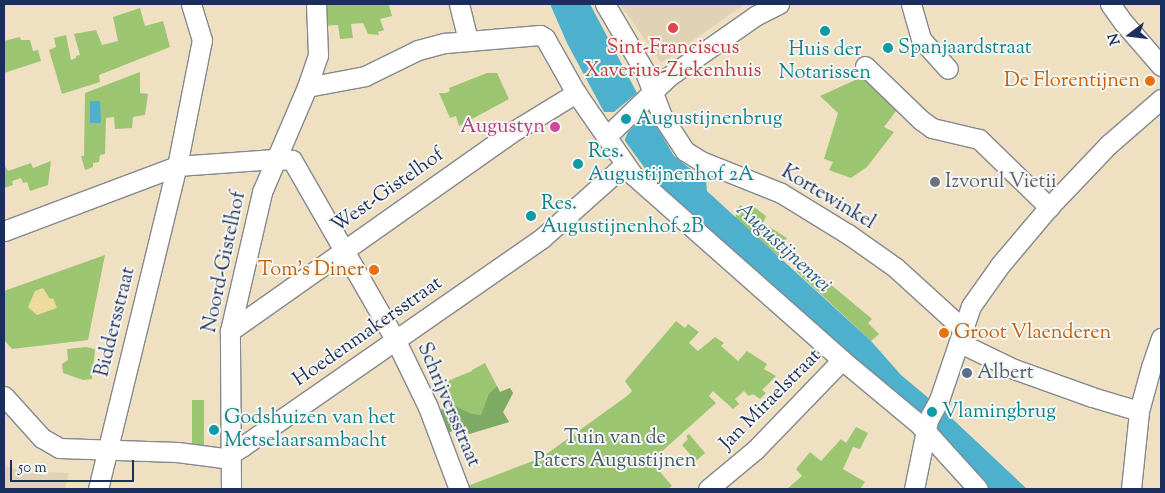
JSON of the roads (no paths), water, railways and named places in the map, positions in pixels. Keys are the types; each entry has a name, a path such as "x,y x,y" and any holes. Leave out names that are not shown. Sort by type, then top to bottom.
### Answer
{"street":[{"name":"Biddersstraat","path":"98,489 177,166 202,40 191,4"},
{"name":"Noord-Gistelhof","path":"231,489 230,332 262,192 307,87 318,55 316,4"},
{"path":"459,4 468,41"},
{"name":"Kortewinkel","path":"605,4 645,72 648,97 685,151 701,161 781,193 848,234 896,268 961,336 1014,369 1092,397 1139,411"},
{"path":"611,133 668,77 755,16 778,4"},
{"path":"911,4 921,39 948,69"},
{"path":"1110,4 1161,66"},
{"path":"307,87 365,76 431,46 540,35 545,38 576,93 611,133 624,165 658,199 842,360 927,426 978,489"},
{"path":"865,66 920,120 932,128 979,140 1049,206"},
{"name":"West-Gistelhof","path":"230,332 509,134 576,93"},
{"path":"914,489 927,426 939,400 971,306 1000,265 1049,206 1108,145 1161,99"},
{"path":"4,231 177,166 275,159"},
{"name":"Schrijversstraat","path":"275,159 292,160 395,339 428,407 459,489"},
{"name":"Hoedenmakersstraat","path":"230,455 541,239 624,165"},
{"path":"1131,489 1139,411 1150,367 1161,338"},
{"name":"Jan Miraelstraat","path":"708,489 755,450 842,360"},
{"path":"4,396 50,444 59,448 177,452 218,458 230,455"}],"water":[{"path":"550,4 590,4 637,93 674,156 706,181 707,191 871,341 901,375 944,411 1027,489 989,489 918,410 909,407 652,178 604,112 567,43"},
{"path":"90,101 100,101 101,123 90,123"}],"place":[{"name":"Sint-Franciscus Xaverius-Ziekenhuis","path":"673,28"},
{"name":"Huis der Notarissen","path":"825,31"},
{"name":"Spanjaardstraat","path":"888,48"},
{"name":"De Florentijnen","path":"1150,81"},
{"name":"Augustijnenbrug","path":"626,119"},
{"name":"Augustyn","path":"555,127"},
{"name":"Res. Augustijnenhof 2A","path":"578,164"},
{"name":"Izvorul Vietii","path":"935,182"},
{"name":"Res. Augustijnenhof 2B","path":"531,216"},
{"name":"Tom's Diner","path":"374,270"},
{"name":"Groot Vlaenderen","path":"944,333"},
{"name":"Albert","path":"967,373"},
{"name":"Vlamingbrug","path":"932,412"},
{"name":"Godshuizen van het Metselaarsambacht","path":"214,430"}],"water label":[{"name":"Augustijnenrei","path":"783,248"}],"park label":[{"name":"Tuin van de Paters Augustijnen","path":"615,450"}]}
